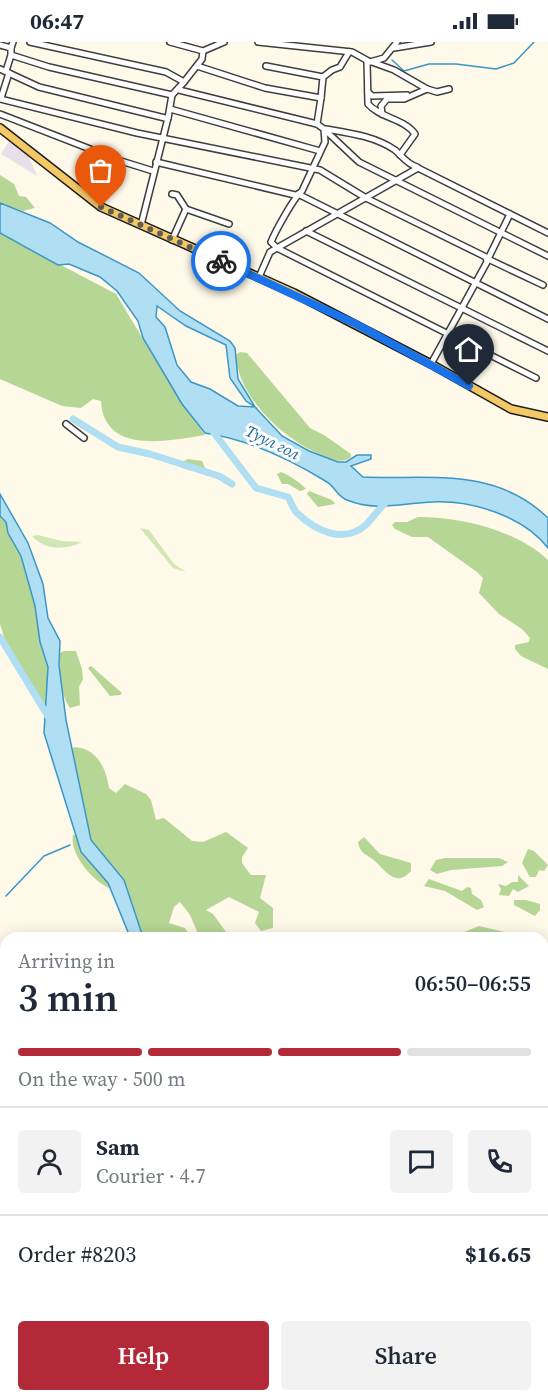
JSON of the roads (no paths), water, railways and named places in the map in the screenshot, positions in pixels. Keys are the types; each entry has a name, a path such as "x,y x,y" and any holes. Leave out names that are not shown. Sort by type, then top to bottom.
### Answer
{"main road":[{"path":"0,128 59,172 95,203 172,240 259,277 431,364 511,409 548,417"}],"street":[{"path":"30,42 166,72 184,82"},
{"path":"170,42 206,50 224,42"},
{"path":"141,225 172,95 179,90 214,42"},
{"path":"260,42 357,53 369,62 394,70 427,89 437,92 449,89"},
{"path":"369,62 384,58 395,45 431,42"},
{"path":"0,45 12,48 49,67 172,95"},
{"path":"12,48 0,98 163,137 312,168 366,198 543,285"},
{"path":"318,124 323,77 340,67 349,52"},
{"path":"369,62 368,104 414,133 414,138 400,155"},
{"path":"197,66 256,86 321,98"},
{"path":"266,66 323,77"},
{"path":"5,71 39,87 168,118"},
{"path":"382,114 380,109 384,101 399,100 427,89"},
{"path":"179,90 318,124 358,162 548,256"},
{"path":"368,92 372,96 409,95"},
{"path":"170,109 320,151"},
{"path":"0,114 121,161 153,171"},
{"path":"324,129 325,142 289,213 277,226 272,244 536,378"},
{"path":"324,129 371,139 400,155 406,163 548,233"},
{"path":"156,162 297,194 548,319"},
{"path":"259,277 270,252 418,168"},
{"path":"172,195 177,195 186,209 229,225"},
{"path":"172,240 186,209"},
{"path":"431,364 447,331 476,283 510,214"},
{"path":"306,231 548,351"},
{"path":"66,424 84,438"}],"water":[{"name":"Туул гол","path":"0,203 50,223 78,242 139,273 180,311 230,341 235,348 238,379 255,407 282,436 309,451 338,462 346,462 357,455 371,455 371,459 351,466 363,477 460,479 506,490 527,501 548,518 548,548 525,527 496,512 480,507 447,502 390,506 358,504 341,497 327,482 283,458 252,445 205,433 182,404 143,338 138,321 117,291 100,277 69,264 58,265 0,233","holes":["157,306 186,326 226,345 230,378 246,401 255,407 238,406 210,389 191,382 177,365 165,327 156,317"]},
{"path":"0,494 28,543 43,584 48,618 60,641 59,665 66,720 91,840 124,880 141,932 128,932 108,883 81,852 44,733 48,667 40,642 35,606 21,556 8,533 6,522 0,516"}],"waterway":[{"path":"392,60 404,71 429,64 456,64 496,69 514,63 534,42"},
{"path":"73,419 118,447 150,454 219,476 232,484"},
{"path":"211,429 256,488 288,497 297,513 321,530 349,534 367,524 385,503"},
{"path":"0,637 49,718"},
{"path":"6,896 44,856 70,845"}]}
